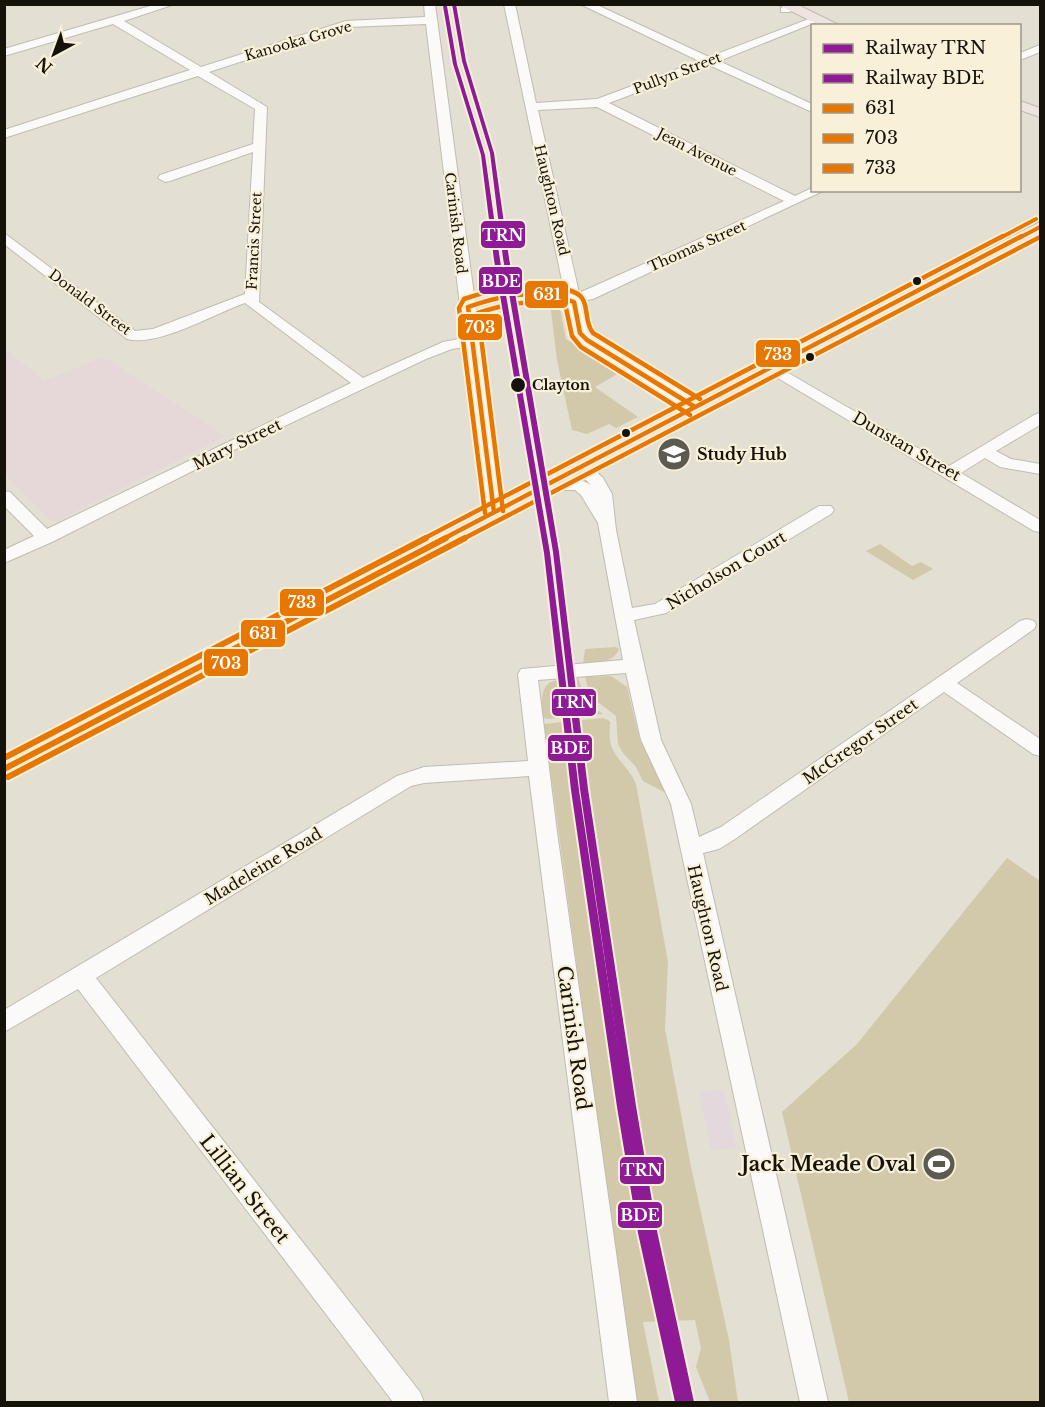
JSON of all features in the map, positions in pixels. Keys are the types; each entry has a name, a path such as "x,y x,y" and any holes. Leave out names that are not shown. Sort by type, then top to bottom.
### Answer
{"main road":[{"path":"772,4 790,7 818,22"},
{"path":"1021,105 1041,113"},
{"path":"10,764 1041,227"}],"street":[{"path":"4,53 170,4"},
{"name":"Carinish Road","path":"429,4 494,512"},
{"name":"Haughton Road","path":"509,4 580,333 587,340 695,407"},
{"path":"585,4 811,107"},
{"name":"Kanooka Grove","path":"4,134 346,24 431,20"},
{"name":"Francis Street","path":"116,21 261,107 252,304 363,385"},
{"name":"Pullyn Street","path":"531,107 598,103 811,25"},
{"path":"1021,57 1041,48"},
{"name":"Jean Avenue","path":"598,103 795,201"},
{"path":"165,178 259,146"},
{"name":"Thomas Street","path":"574,298 588,296 815,192"},
{"name":"Donald Street","path":"4,237 132,336 150,335 235,300 251,297"},
{"name":"Mary Street","path":"4,557 230,446 448,345 472,341"},
{"name":"Dunstan Street","path":"771,368 1041,527"},
{"path":"951,472 1041,418"},
{"path":"985,452 1006,463 1041,469"},
{"name":"Haughton Road","path":"581,467 602,486 623,616 647,729 678,795 814,1402"},
{"path":"544,486 569,483 583,487 588,491 595,510 606,521"},
{"path":"4,496 46,538"},
{"name":"Nicholson Court","path":"623,616 660,609 825,510"},
{"name":"McGregor Street","path":"690,847 711,843 728,833 1027,625"},
{"name":"Carinish Road","path":"623,1402 528,674 634,666"},
{"path":"944,683 1041,749"},
{"name":"Madeleine Road","path":"4,1022 404,781 424,775 539,768"},
{"name":"Lillian Street","path":"81,976 410,1402"}],"shaded area":[{"path":"550,303 555,303 560,309 566,339 619,373 595,387 638,417 616,428 609,424 587,434 572,430 557,360"},
{"path":"4,348 44,381 103,357 226,436 57,521 51,520 5,475"},
{"path":"880,544 912,566 921,562 933,569 913,580 866,551"},
{"path":"616,647 619,649 616,654 608,660 583,663 585,649"},
{"path":"611,676 627,687 640,741 668,794 643,781 636,767 618,744 616,716 590,696 585,677"},
{"path":"578,678 587,703 603,714 547,719 543,717 542,697 547,686 558,680"},
{"path":"603,718 610,721 610,741 614,753 636,784 668,962 665,1029 691,1167 729,1340 738,1402 710,1402 696,1367 701,1348 695,1320 643,1322 659,1402 636,1402 544,724"},
{"name":"Jack Meade Oval","path":"1007,858 1040,881 1040,1402 849,1402 782,1112 857,1044"},
{"path":"724,1090 737,1148 711,1150 699,1092"}],"rail line":[{"name":"TRN","path":"454,4 464,61 492,153 506,258 556,552 584,789 631,1106 652,1231 689,1402"},
{"name":"BDE","path":"445,6 455,64 483,155 497,260 547,553 575,790 622,1107 643,1233 680,1402"}],"transit line":[{"name":"733","path":"4,758 1036,219"},
{"name":"631","path":"4,769 1040,227"},
{"name":"703","path":"8,777 1040,237"},
{"name":"733","path":"485,513 459,308 464,299 503,287 530,284 544,284 576,293 584,302 588,325 593,333 700,399"},
{"name":"631","path":"494,512 468,307 521,294 561,297 574,302 580,333 587,340 695,407"},
{"name":"703","path":"503,511 478,313 522,302 544,302 566,308 572,336 581,347 690,415"}],"place":[{"name":"Clayton","path":"518,385"},
{"name":"Study Hub","path":"674,454"},
{"name":"Jack Meade Oval","path":"939,1164"}]}
